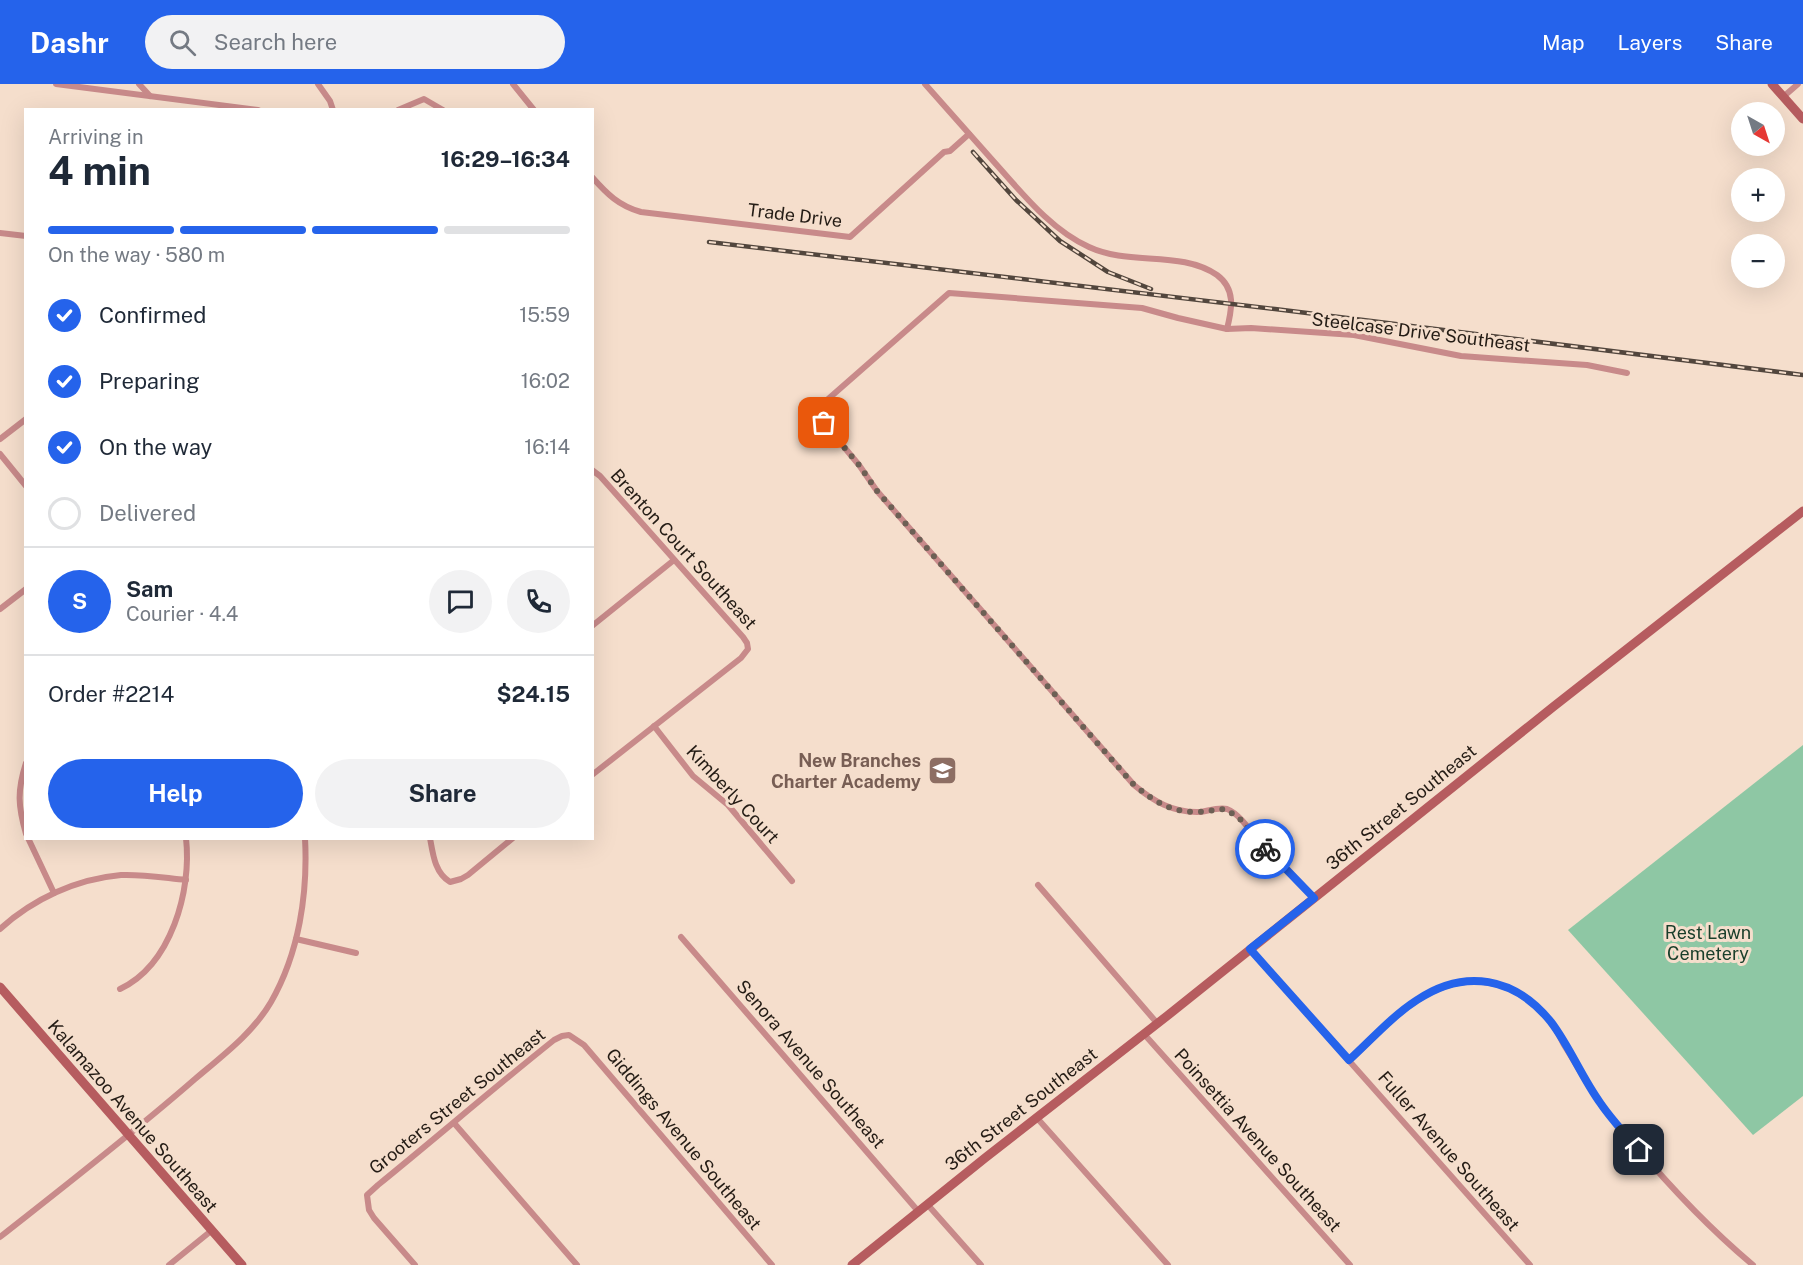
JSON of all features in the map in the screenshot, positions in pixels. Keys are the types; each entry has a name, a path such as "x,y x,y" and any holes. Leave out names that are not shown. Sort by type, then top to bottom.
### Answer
{"street":[{"path":"56,84 243,108"},
{"path":"139,84 150,96"},
{"path":"318,84 332,108"},
{"path":"513,84 532,108"},
{"path":"925,84 1012,182 1053,224 1090,248 1129,258 1163,259 1202,267 1218,276 1227,285 1233,304 1227,329"},
{"path":"1772,84 1803,119"},
{"path":"1784,97 1798,84"},
{"path":"403,108 424,99 440,108"},
{"name":"Trade Drive","path":"594,179 619,203 641,212 850,237 944,152 950,151 969,134"},
{"path":"0,233 24,236"},
{"name":"Steelcase Drive Southeast","path":"1314,898 1231,812 1226,809 1199,812 1161,805 1134,785 877,491 824,423 827,400 950,293 1037,302 1142,308 1227,329 1251,328 1354,335 1461,356 1587,365 1627,373"},
{"path":"0,439 24,420"},
{"path":"0,454 24,484"},
{"name":"Brenton Court Southeast","path":"594,472 747,643 748,649 741,658 654,726"},
{"name":"36th Street Southeast","path":"852,1265 1803,511"},
{"path":"594,624 674,560"},
{"path":"0,609 24,591"},
{"path":"594,773 654,726"},
{"name":"Kimberly Court","path":"654,726 693,776 728,805 792,881"},
{"path":"24,768 20,779 19,807 24,826"},
{"path":"29,840 54,893"},
{"path":"120,989 131,984 153,963 172,930 181,906 186,880 186,840"},
{"path":"0,1237 129,1135 236,1043 257,1022 271,1002 296,939 304,897 305,840"},
{"path":"430,840 438,869 450,882 455,882 468,874 510,840"},
{"path":"0,929 32,904 87,881 122,875 186,880"},
{"path":"1038,885 1157,1023"},
{"name":"Senora Avenue Southeast","path":"681,937 918,1211"},
{"path":"296,939 356,953"},
{"name":"Fuller Avenue Southeast","path":"1250,949 1530,1265"},
{"path":"1349,1060 1402,1011 1418,999 1441,987 1455,982 1478,980 1505,986 1521,993 1550,1022 1601,1104 1657,1171 1701,1218 1754,1265"},
{"name":"Kalamazoo Avenue Southeast","path":"0,987 242,1265"},
{"name":"Poinsettia Avenue Southeast","path":"1144,1034 1350,1265"},
{"name":"Grooters Street Southeast","path":"415,1265 374,1218 369,1210 367,1195 554,1040 569,1035"},
{"name":"Giddings Avenue Southeast","path":"569,1035 584,1045 772,1265"},
{"path":"1037,1118 1168,1265"},
{"path":"454,1123 577,1265"},
{"path":"927,1204 981,1265"},
{"path":"169,1265 211,1231"}],"green space":[{"name":"Rest Lawn Cemetery","path":"1803,745 1803,1096 1753,1135 1568,930"}],"railway":[{"path":"973,152 1016,200 1060,241 1108,272 1151,289"},
{"path":"709,242 1803,375"}],"way so far":[{"path":"824,423 877,491 1134,785 1161,805 1199,812 1226,809 1240,819 1265,849"}],"place":[{"name":"New Branches Charter Academy","path":"942,770"}],"route":[{"path":"1265,849 1314,898 1250,949 1349,1060 1402,1011 1418,999 1441,987 1455,982 1478,980 1505,986 1521,993 1550,1022 1601,1104 1639,1150"}]}
